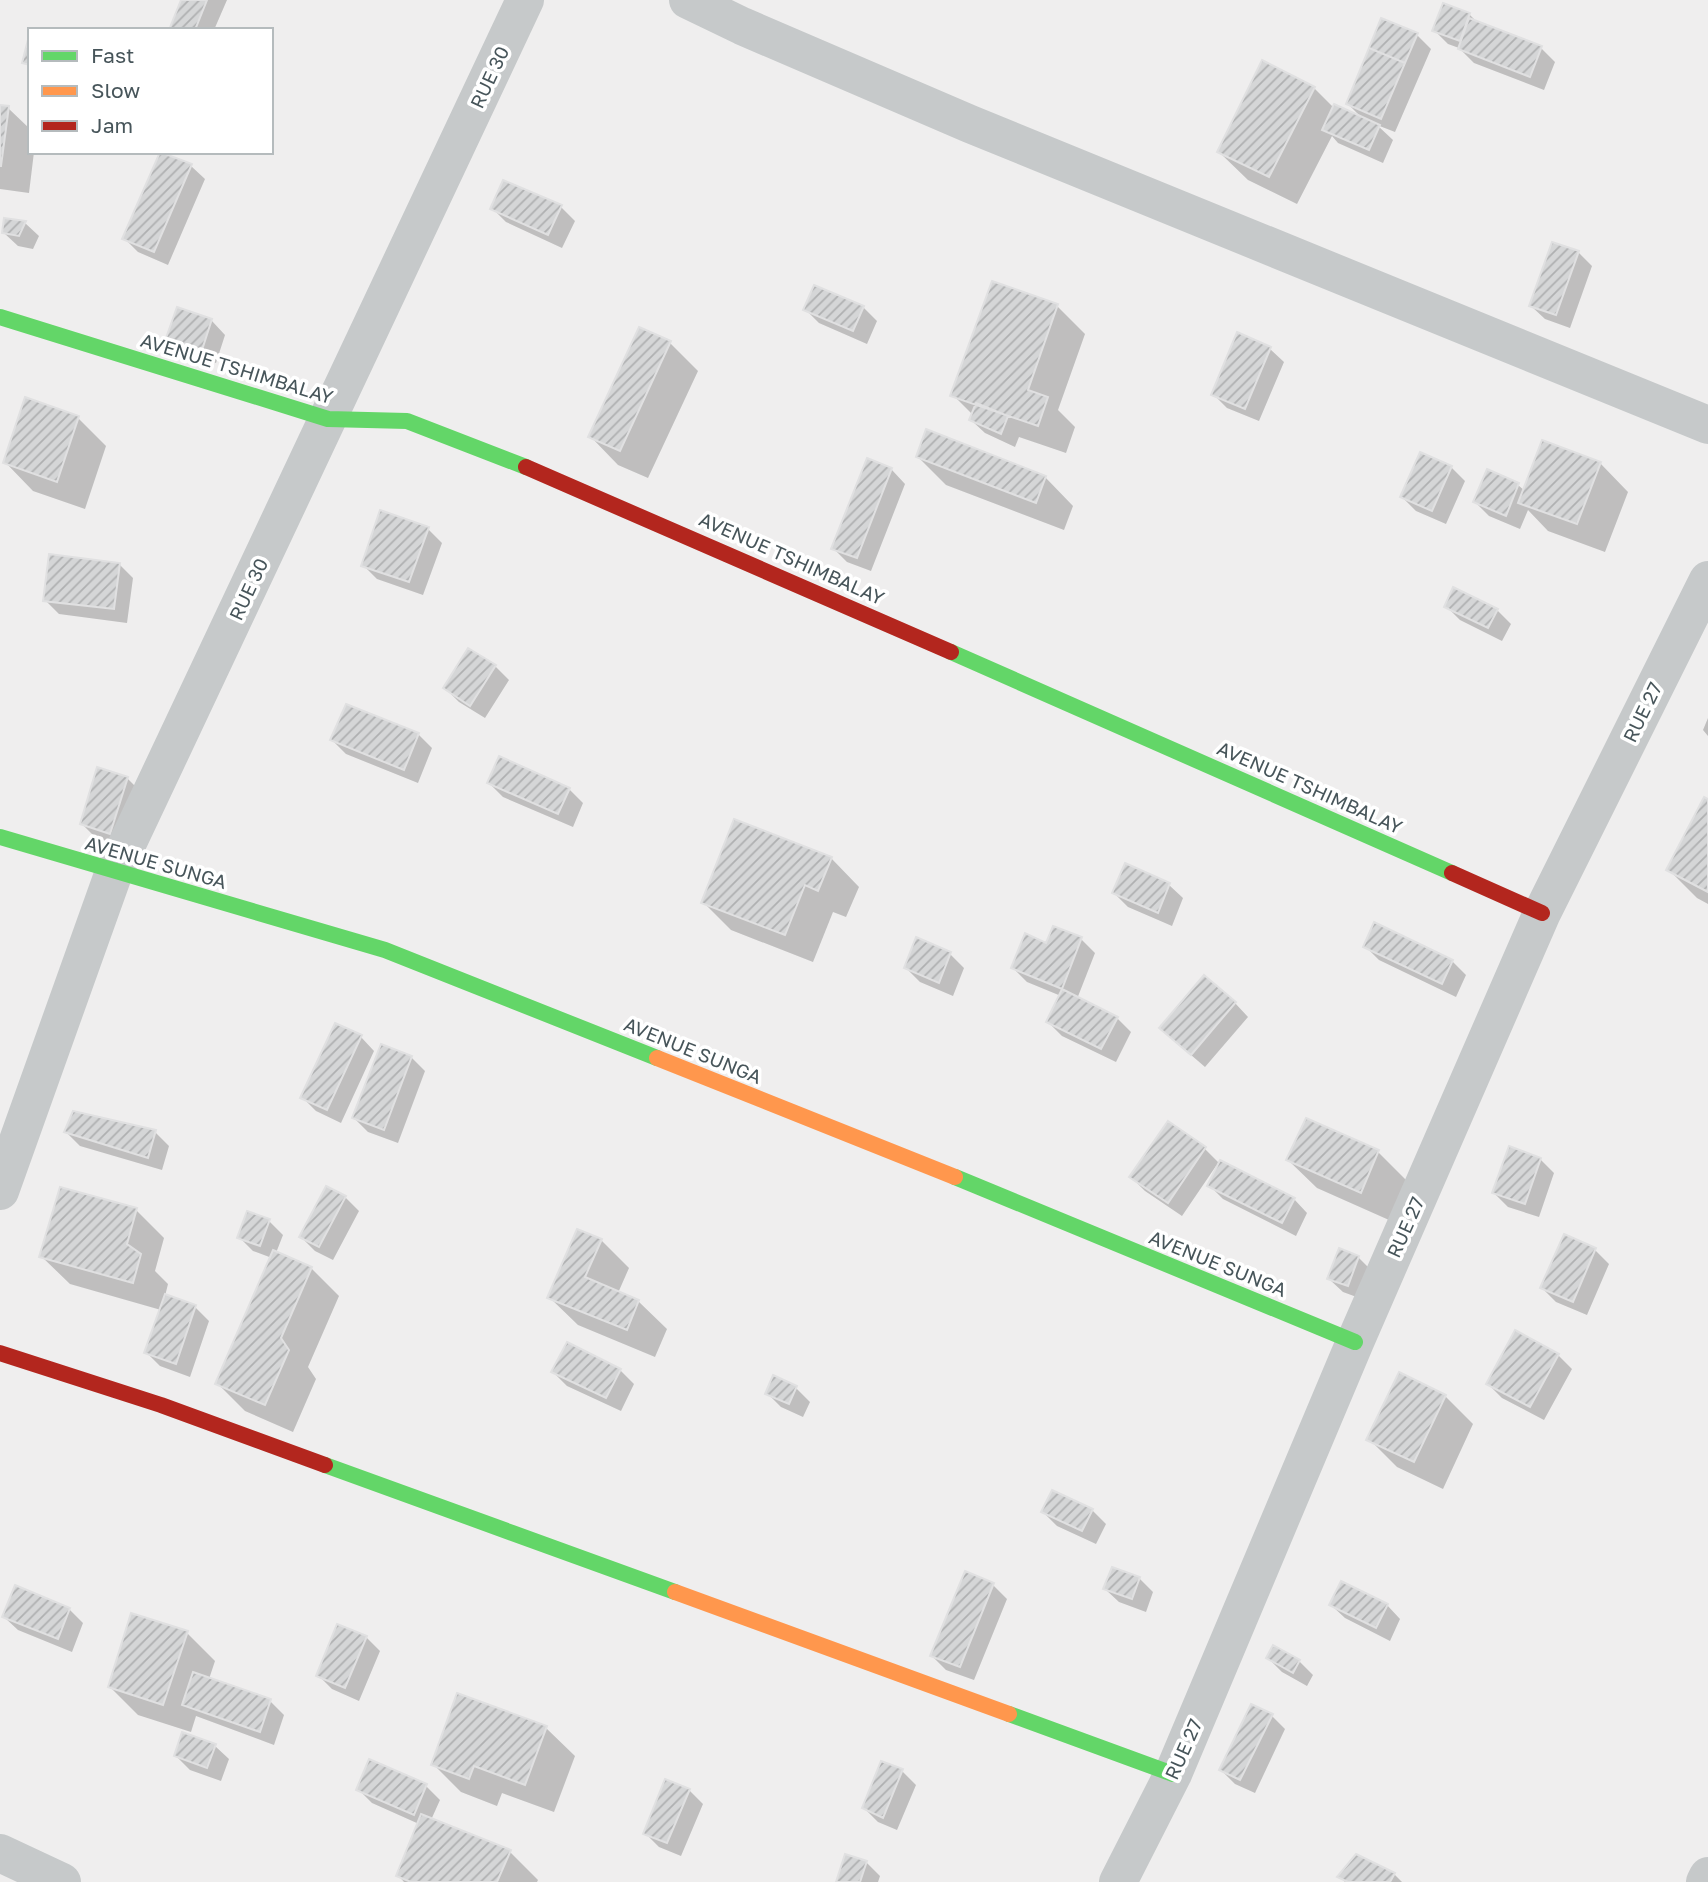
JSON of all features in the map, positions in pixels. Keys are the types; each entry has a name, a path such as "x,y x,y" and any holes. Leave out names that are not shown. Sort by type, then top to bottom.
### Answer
{"street":[{"name":"RUE 30","path":"0,1191 114,872 525,0"},
{"path":"688,0 970,124 1708,425"},
{"name":"AVENUE TSHIMBALAY","path":"0,317 328,419 407,421 482,448 656,522 1542,913"},
{"name":"RUE 27","path":"1118,1882 1173,1774 1355,1342 1542,913 1708,580"},
{"name":"AVENUE SUNGA","path":"0,837 384,950 944,1172 1355,1342"},
{"path":"0,1353 161,1405 1173,1774"},
{"path":"0,1853 62,1882"},
{"path":"1705,1882 1708,1876"}],"building":[{"path":"181,0 207,0 196,28 170,28"},
{"path":"1443,3 1470,13 1460,41 1432,31"},
{"path":"1381,18 1418,33 1405,63 1369,48"},
{"path":"1469,18 1542,46 1530,77 1458,49"},
{"path":"28,40 28,64 22,63"},
{"path":"1369,48 1405,63 1381,119 1346,104"},
{"path":"1262,60 1315,87 1269,177 1217,152"},
{"path":"1334,104 1380,125 1369,150 1322,130"},
{"path":"0,105 9,106 1,166 0,166"},
{"path":"159,154 192,164 154,252 122,239"},
{"path":"503,180 562,205 548,235 490,209"},
{"path":"4,218 26,221 19,236 2,233"},
{"path":"1552,242 1579,251 1556,315 1529,306"},
{"path":"992,281 1058,304 1028,390 1048,397 1038,426 950,396"},
{"path":"814,285 864,306 853,331 803,310"},
{"path":"177,307 212,319 202,350 166,338"},
{"path":"639,327 671,341 620,451 588,437"},
{"path":"1237,332 1271,347 1245,409 1211,395"},
{"path":"25,397 79,416 57,482 3,463"},
{"path":"976,403 1008,416 1001,434 969,420"},
{"path":"926,429 1046,476 1036,503 916,457"},
{"path":"1542,440 1601,462 1577,524 1518,503"},
{"path":"1420,452 1452,466 1432,511 1400,497"},
{"path":"867,458 892,468 857,558 831,549"},
{"path":"1487,469 1519,483 1506,516 1473,502"},
{"path":"380,510 429,527 409,582 361,566"},
{"path":"49,554 120,563 114,609 43,601"},
{"path":"1453,587 1498,609 1488,628 1444,607"},
{"path":"468,648 496,665 470,706 443,688"},
{"path":"346,704 419,733 404,770 330,740"},
{"path":"499,756 570,788 558,814 487,783"},
{"path":"97,767 128,777 110,834 80,824"},
{"path":"1704,797 1708,799 1708,892 1666,870"},
{"path":"734,819 832,857 818,891 805,885 785,935 701,903"},
{"path":"1125,863 1170,883 1158,913 1112,893"},
{"path":"1374,922 1453,960 1442,984 1363,947"},
{"path":"1053,926 1082,937 1062,989 1011,968 1025,933 1046,943"},
{"path":"916,937 951,952 939,983 904,968"},
{"path":"1204,975 1236,1002 1191,1055 1159,1028"},
{"path":"1062,989 1118,1017 1101,1049 1046,1022"},
{"path":"335,1023 362,1035 327,1110 300,1098"},
{"path":"381,1044 412,1056 384,1130 352,1118"},
{"path":"73,1111 156,1130 148,1158 64,1132"},
{"path":"1306,1118 1379,1150 1361,1193 1286,1160"},
{"path":"1168,1121 1206,1147 1168,1203 1129,1177"},
{"path":"1509,1146 1541,1158 1525,1204 1492,1193"},
{"path":"1220,1160 1295,1198 1282,1223 1207,1186"},
{"path":"326,1186 346,1196 319,1247 299,1237"},
{"path":"60,1187 137,1208 127,1244 141,1254 133,1283 39,1257"},
{"path":"247,1211 270,1219 260,1246 237,1238"},
{"path":"577,1229 602,1239 585,1277 639,1300 627,1330 547,1298"},
{"path":"1564,1234 1596,1248 1573,1302 1540,1288"},
{"path":"1339,1248 1359,1256 1348,1286 1327,1279"},
{"path":"273,1250 312,1267 281,1338 289,1350 265,1405 215,1384"},
{"path":"165,1294 196,1305 176,1364 144,1353"},
{"path":"1515,1330 1559,1354 1530,1407 1486,1384"},
{"path":"567,1342 621,1369 606,1398 551,1372"},
{"path":"1399,1372 1446,1395 1414,1462 1366,1440"},
{"path":"773,1375 797,1386 789,1404 765,1394"},
{"path":"1052,1490 1093,1509 1082,1531 1041,1512"},
{"path":"1112,1567 1140,1577 1132,1599 1103,1589"},
{"path":"965,1571 994,1583 960,1667 930,1656"},
{"path":"1341,1581 1388,1604 1376,1628 1329,1605"},
{"path":"15,1585 70,1608 58,1639 2,1617"},
{"path":"131,1613 188,1631 163,1705 108,1687"},
{"path":"337,1624 367,1636 345,1688 316,1676"},
{"path":"1273,1645 1300,1660 1293,1673 1266,1658"},
{"path":"193,1672 271,1699 260,1732 182,1705"},
{"path":"457,1693 547,1726 525,1785 474,1766 469,1779 431,1765"},
{"path":"1251,1704 1273,1714 1240,1780 1219,1770"},
{"path":"182,1732 216,1744 207,1768 174,1756"},
{"path":"369,1759 427,1784 414,1815 356,1790"},
{"path":"881,1761 903,1769 883,1818 862,1808"},
{"path":"665,1779 690,1789 667,1843 643,1834"},
{"path":"421,1814 511,1850 497,1882 411,1882 396,1876"},
{"path":"845,1854 867,1861 860,1882 836,1882"},
{"path":"1356,1854 1395,1873 1390,1882 1348,1882 1337,1877"}],"traffic: fast":[{"path":"0,317 328,419 407,421 526,467"},
{"path":"951,652 1452,873"},
{"path":"0,837 385,950 657,1058"},
{"path":"955,1177 1355,1342"},
{"path":"325,1465 675,1592"},
{"path":"1009,1714 1173,1774"}],"traffic: slow":[{"path":"657,1058 955,1177"},
{"path":"675,1592 1009,1714"}],"traffic: jam":[{"path":"526,467 951,652"},
{"path":"1452,873 1542,913"},
{"path":"0,1353 161,1405 325,1465"}]}
